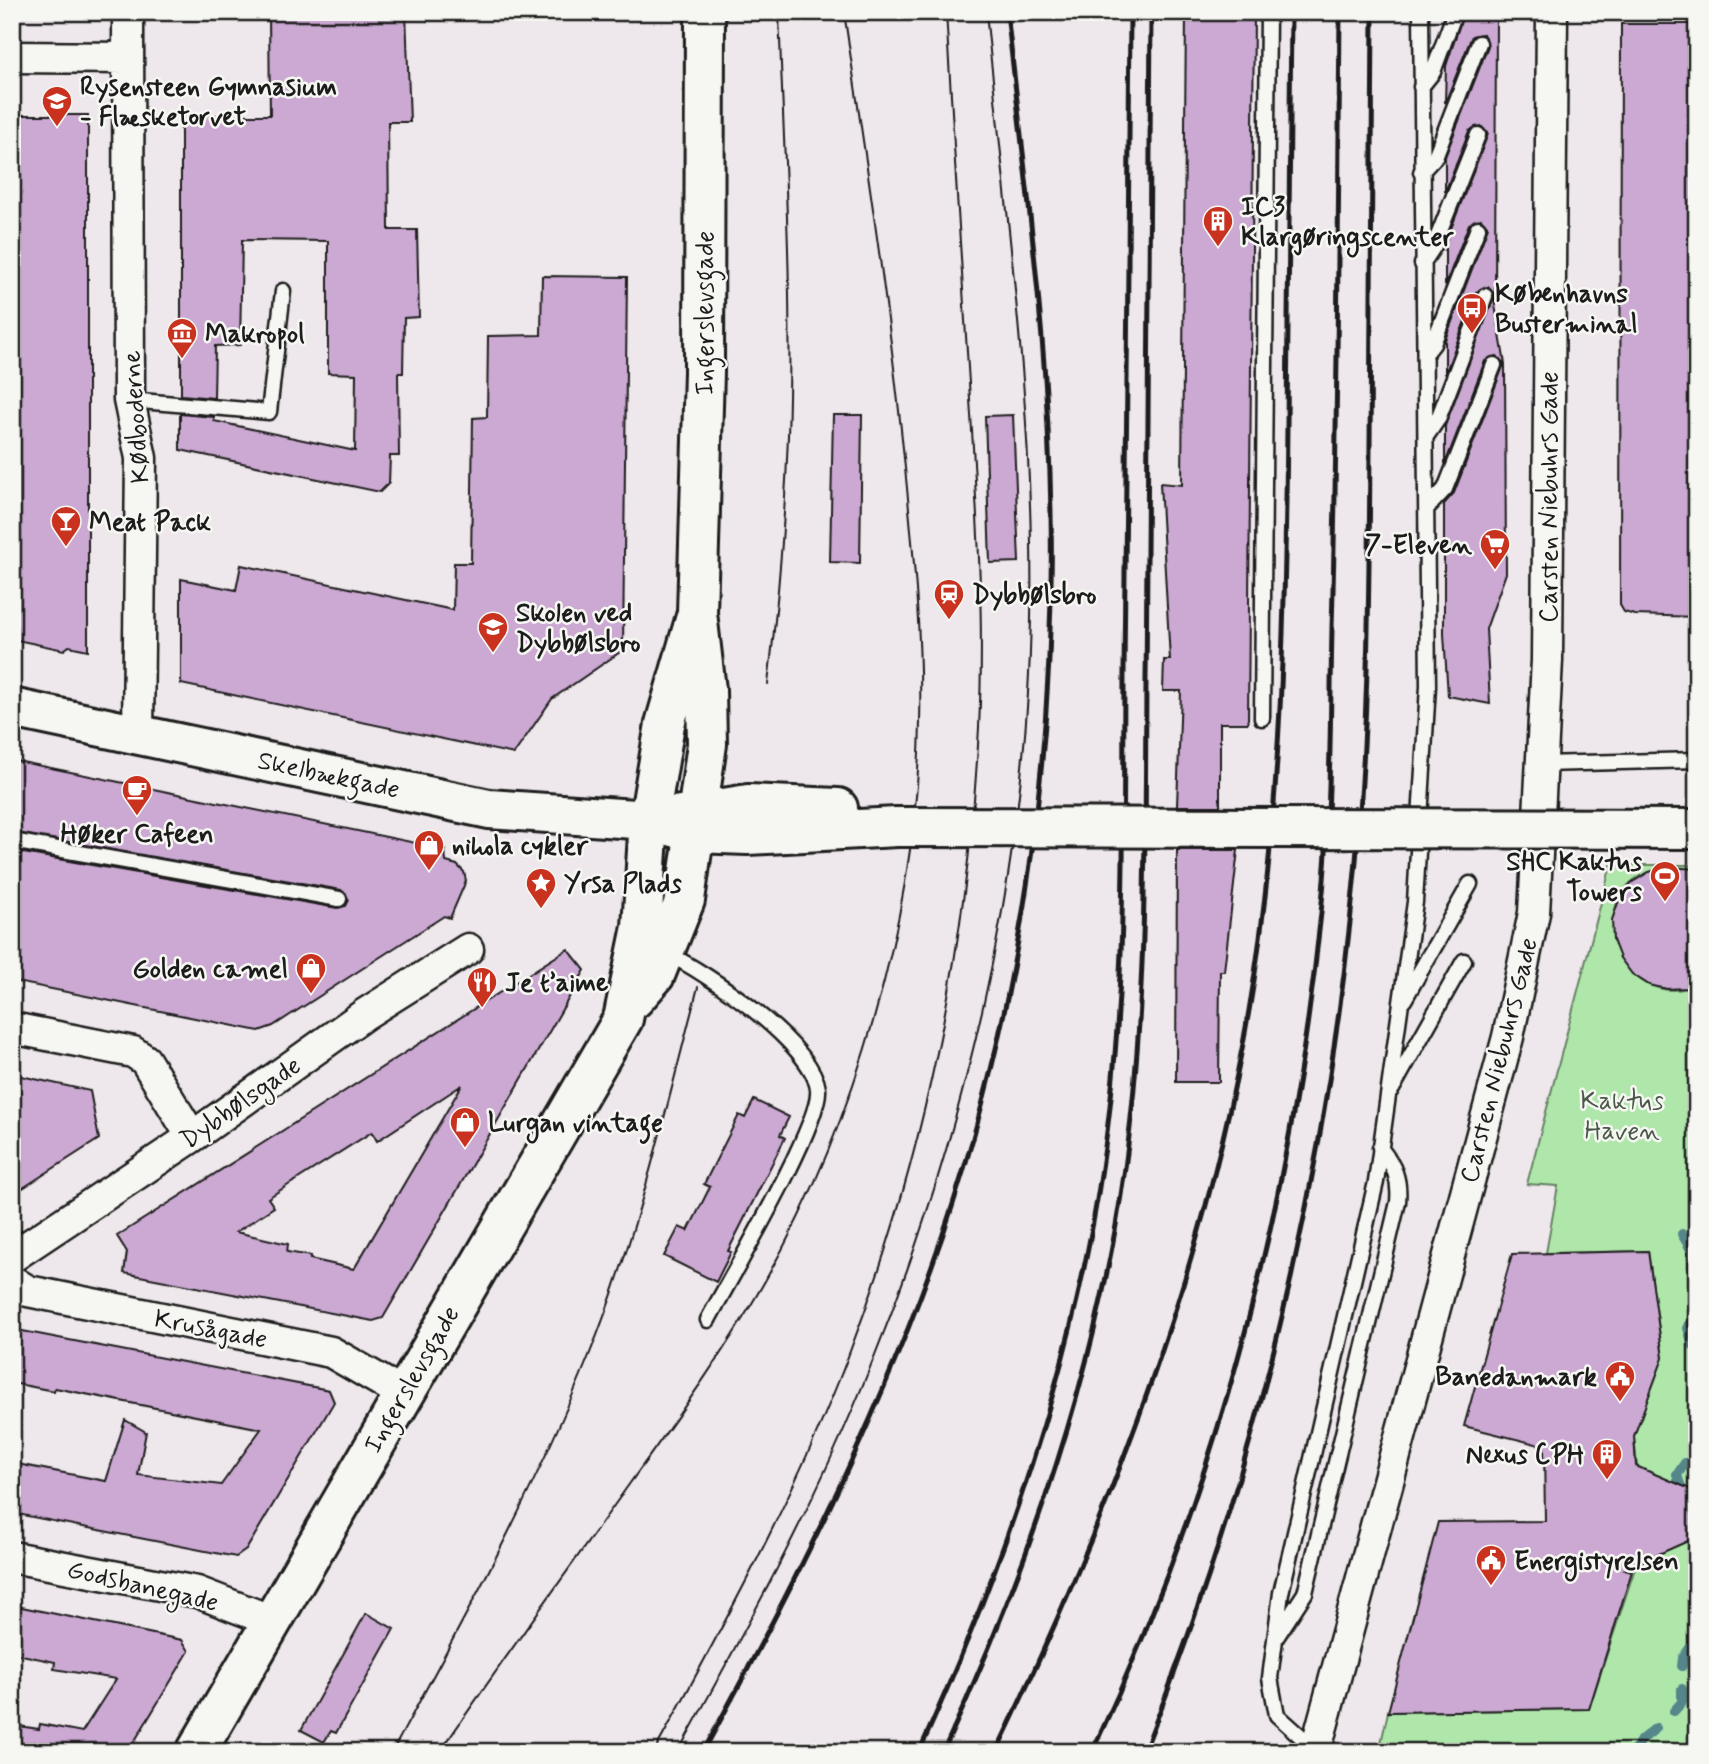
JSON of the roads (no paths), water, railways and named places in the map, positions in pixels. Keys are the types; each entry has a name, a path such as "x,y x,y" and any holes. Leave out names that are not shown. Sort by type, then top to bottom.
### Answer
{"street":[{"name":"Kødboderne","path":"128,12 129,400 141,458 138,734"},
{"name":"Ingerslevsgade","path":"626,1007 655,975 685,900 707,730 706,690 697,613 704,372 705,12"},
{"name":"Carsten Niebuhrs Gade","path":"1316,1751 1508,1037 1534,913 1547,660 1552,12"},
{"path":"12,57 127,58"},
{"name":"Ingerslevsgade","path":"195,1752 402,1393 605,1053 626,1007 642,927 649,820 665,724 697,613"},
{"name":"Skelbækgade","path":"12,708 489,809 649,820"},
{"path":"649,820 697,823 747,835 897,827 1697,829"},
{"name":"Dybbølsgade","path":"12,1257 192,1137 365,1014 468,949"},
{"path":"12,1028 134,1052 145,1060 192,1137"},
{"name":"Krusågade","path":"12,1281 28,1291 331,1352 402,1393"},
{"name":"Godsbanegade","path":"12,1557 197,1592 272,1621"}],"lane":[{"path":"1262,718 1268,12"},
{"path":"1316,1751 1277,1715 1270,1678 1281,1593 1376,1182 1415,902 1427,711 1427,435 1422,264 1421,12"},
{"path":"1421,87 1433,72 1455,12"},
{"path":"1422,172 1435,157 1479,43"},
{"path":"1422,264 1434,246 1478,135"},
{"path":"1426,353 1433,344 1478,228"},
{"path":"129,400 269,412 283,291"},
{"path":"1427,435 1438,419 1485,296"},
{"path":"1427,508 1445,489 1494,365"},
{"path":"1542,765 1697,761"},
{"path":"12,841 340,899"},
{"path":"1400,1007 1470,884"},
{"path":"666,953 690,965 718,985 797,1048 811,1068 818,1090 810,1126 708,1320"},
{"path":"1388,1097 1464,961"},
{"path":"1275,1640 1305,1593 1398,1202 1400,1183 1391,1161 1380,1148"}],"waterway":[{"path":"1682,1234 1693,1253 1693,1270"},
{"path":"1693,1345 1688,1328 1696,1308"},
{"path":"1683,1494 1677,1475 1685,1463"},
{"path":"1682,1666 1683,1658 1693,1644"},
{"path":"1674,1711 1682,1702 1682,1689"},
{"path":"1634,1752 1641,1740 1656,1728"}],"tram line":[{"path":"768,684 783,529 789,383 787,224 779,12"},
{"path":"440,1752 698,1387 761,1288 826,1157 875,1015 893,942 907,868 916,794 920,722 919,631 893,361 844,12"},
{"path":"654,1752 781,1511 846,1362 874,1286 898,1208 938,1050 953,970 973,808 979,727 981,641 977,512 946,12"},
{"path":"678,1752 803,1516 869,1370 934,1189 961,1096 984,1002 1003,906 1027,715 1031,543 1018,315 986,12"},
{"path":"392,1752 520,1508 588,1358 636,1221 698,987"}],"railway":[{"path":"703,1752 797,1574 855,1454 907,1331 964,1167 992,1064 1015,960 1032,854 1043,748 1050,641 1051,534 1041,324 1007,12"},
{"path":"919,1752 950,1682 1006,1539 1053,1393 1089,1244 1110,1106 1122,920 1130,12"},
{"path":"943,1752 1004,1611 1056,1467 1097,1319 1125,1168 1137,1046 1143,924 1151,12"},
{"path":"996,1752 1080,1566 1154,1375 1213,1180 1236,1081 1254,980 1271,842 1283,634 1291,12"},
{"path":"1092,1752 1136,1652 1176,1550 1211,1447 1242,1342 1268,1236 1308,1021 1321,913 1330,770 1340,12"},
{"path":"1144,1752 1187,1639 1259,1408 1313,1171 1349,931 1360,811 1368,629 1373,12"}],"place":[{"name":"Rysensteen Gymnasium - Flæsketorvet","path":"57,128"},
{"name":"IC3 Klargøringscenter","path":"1218,248"},
{"name":"Københavns Busterminal","path":"1472,335"},
{"name":"Makropol","path":"182,360"},
{"name":"Meat Pack","path":"66,548"},
{"name":"7-Eleven","path":"1495,571"},
{"name":"Dybbølsbro","path":"949,621"},
{"name":"Skolen ved Dybbølsbro","path":"493,654"},
{"name":"Høker Cafeen","path":"137,817"},
{"name":"nihola cykler","path":"429,872"},
{"name":"SHC Kaktus Towers","path":"1665,903"},
{"name":"Yrsa Plads","path":"541,910"},
{"name":"Golden camel","path":"311,995"},
{"name":"Je t’aime","path":"482,1009"},
{"name":"Lurgan vintage","path":"465,1149"},
{"name":"Banedanmark","path":"1620,1403"},
{"name":"Nexus CPH","path":"1607,1481"},
{"name":"Energistyrelsen","path":"1491,1587"}],"park label":[{"name":"Kaktus Haven","path":"1622,1115"}]}
